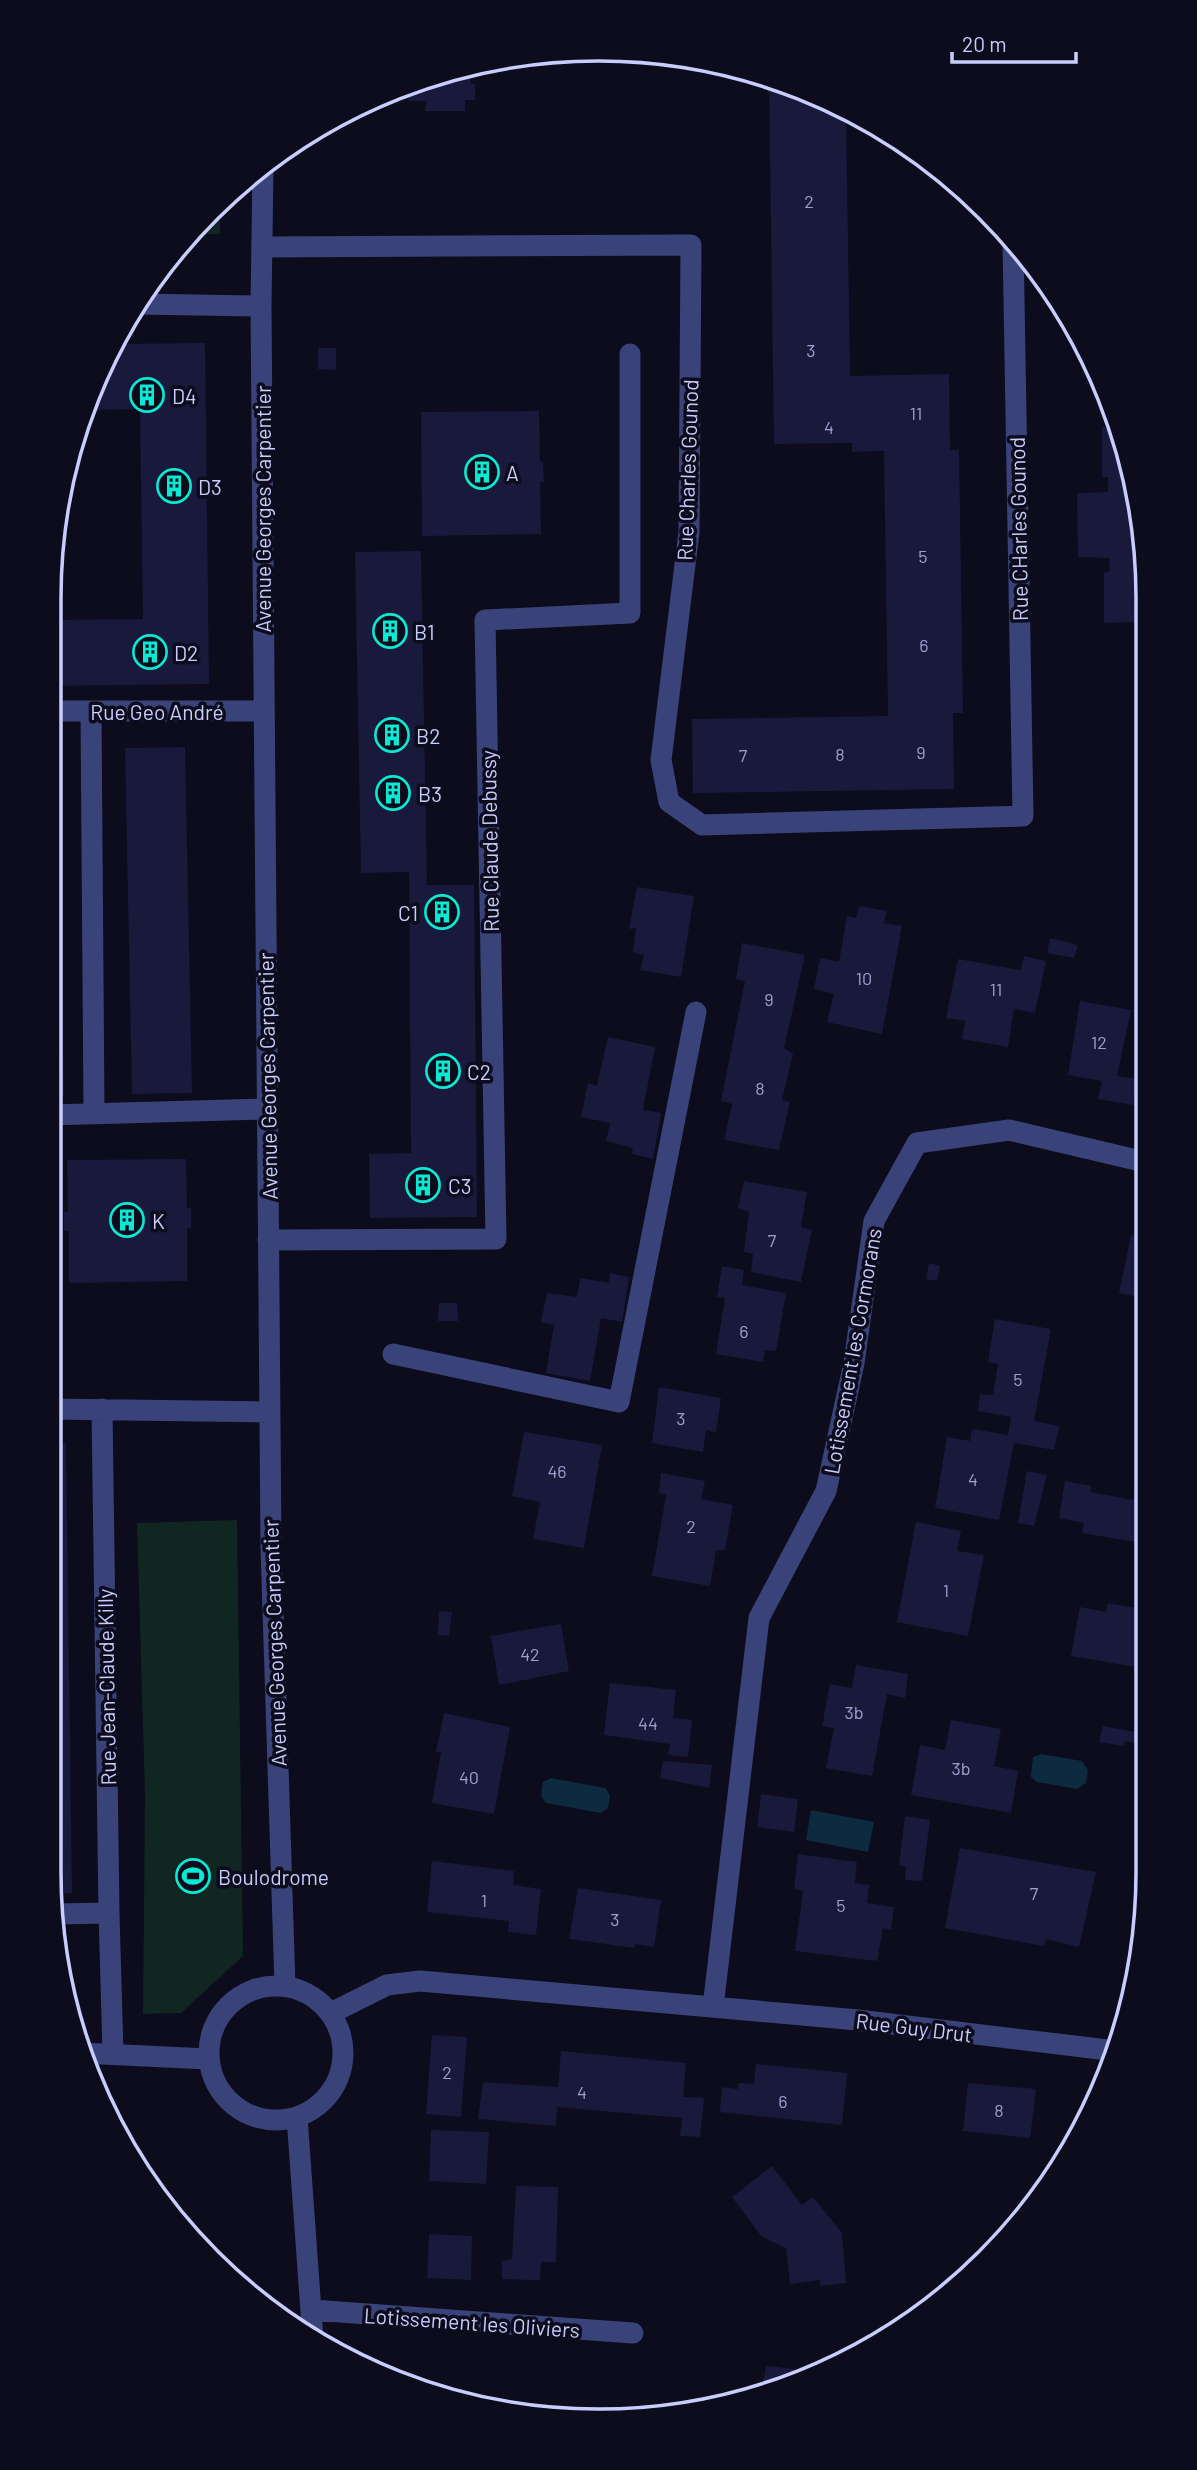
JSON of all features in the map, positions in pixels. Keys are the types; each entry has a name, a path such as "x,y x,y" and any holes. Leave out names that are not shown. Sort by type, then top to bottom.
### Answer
{"street":[{"name":"Avenue Georges Carpentier","path":"263,179 261,306 269,1412 285,1986"},
{"name":"Rue Charles Gounod","path":"262,247 691,245 689,532 661,760 669,802 702,825 1023,816"},
{"name":"Rue CHarles Gounod","path":"1013,257 1023,816"},
{"path":"149,304 261,306"},
{"name":"Rue Claude Debussy","path":"268,1240 496,1239 485,620 630,613 630,354"},
{"name":"Rue Geo André","path":"61,711 264,711"},
{"path":"91,711 94,1114"},
{"path":"393,1354 619,1402 696,1012"},
{"path":"61,1115 267,1109"},
{"name":"Lotissement les Cormorans","path":"713,2007 760,1618 826,1492 854,1363 874,1221 917,1143 1009,1130 1136,1160"},
{"path":"61,1409 269,1412"},
{"name":"Rue Jean-Claude Killy","path":"102,1409 113,2054"},
{"path":"63,1914 109,1913"},
{"name":"Rue Guy Drut","path":"331,2013 387,1985 420,1981 713,2007 1105,2050"},
{"path":"268,1986 285,1986 313,1996 331,2013 341,2034 342,2067 333,2088 317,2106 297,2117 281,2120 245,2113 227,2099 212,2076 208,2059 213,2030 225,2009 244,1993 268,1986"},
{"path":"93,2053 208,2059"},
{"path":"297,2117 313,2326"},
{"name":"Lotissement les Oliviers","path":"312,2310 633,2333"}],"green space":[{"path":"220,218 220,234 205,234"},
{"path":"237,1520 243,1956 181,2013 143,2014 145,1794 137,1523"}],"water":[{"path":"1041,1754 1082,1761 1088,1770 1086,1783 1077,1789 1037,1782 1031,1777 1033,1757"},
{"path":"551,1778 605,1788 610,1795 608,1808 601,1813 546,1803 541,1796 543,1782"},
{"path":"811,1810 874,1822 868,1852 806,1840"}],"building":[{"path":"471,77 471,84 475,84 475,100 465,100 465,111 425,111 426,101 408,101 408,97 459,80"},
{"path":"769,89 804,102 846,122 850,376 949,374 950,450 959,450 963,713 953,713 954,789 693,793 692,719 888,716 884,451 852,452 852,443 774,444"},
{"path":"205,343 209,684 61,686 61,620 143,619 140,409 96,410 126,344"},
{"path":"318,348 336,348 336,370 318,369"},
{"name":"A","path":"539,411 540,462 543,462 544,482 540,482 541,534 422,536 421,412"},
{"path":"1102,427 1107,427 1117,459 1131,528 1135,563 1136,622 1104,623 1104,573 1110,571 1109,558 1078,557 1077,493 1108,492 1108,477 1102,477"},
{"path":"421,551 427,885 474,885 477,1217 370,1218 369,1154 411,1153 409,872 361,873 355,552"},
{"path":"185,747 192,1093 132,1094 125,748"},
{"path":"637,887 694,896 681,977 640,970 644,955 633,952 636,928 629,929"},
{"path":"859,906 887,911 884,923 902,926 882,1034 827,1022 834,994 814,989 820,958 839,962 847,916 856,918"},
{"path":"61,922 64,1095 61,1095"},
{"path":"1050,938 1078,945 1074,958 1047,953"},
{"path":"742,943 805,955 784,1048 793,1054 782,1100 790,1102 779,1150 724,1140 732,1104 721,1101 745,981 736,979"},
{"path":"1024,956 1046,961 1035,1013 1014,1009 1008,1047 962,1039 965,1021 946,1018 958,959 1021,970"},
{"path":"1080,1001 1131,1010 1117,1076 1136,1079 1133,1105 1098,1099 1102,1081 1068,1075"},
{"path":"608,1037 655,1047 643,1110 661,1113 653,1159 632,1154 633,1148 606,1141 610,1123 581,1117 588,1083 597,1086"},
{"name":"K","path":"186,1159 187,1208 191,1208 191,1228 187,1228 187,1281 69,1283 69,1231 64,1231 64,1212 68,1211 67,1160"},
{"path":"744,1181 807,1192 801,1227 812,1230 801,1282 751,1272 753,1254 744,1252 749,1212 738,1208"},
{"path":"1131,1235 1136,1236 1136,1297 1119,1293"},
{"path":"929,1263 940,1266 937,1281 926,1279"},
{"path":"722,1266 744,1270 742,1285 786,1293 776,1351 765,1350 763,1362 716,1354 725,1298 717,1297"},
{"path":"610,1273 629,1277 622,1322 601,1318 590,1381 546,1373 554,1325 541,1322 547,1293 577,1297 580,1278 609,1283"},
{"path":"439,1303 457,1303 458,1321 438,1321"},
{"path":"995,1319 1051,1329 1034,1421 1059,1426 1054,1450 1014,1443 999,1520 935,1508 947,1437 970,1441 972,1429 1008,1435 1011,1417 978,1411 980,1394 993,1395 998,1364 988,1362"},
{"path":"659,1387 721,1398 716,1432 706,1430 703,1452 652,1443"},
{"path":"524,1432 602,1445 584,1548 533,1539 540,1502 512,1496"},
{"path":"61,1443 66,1443 72,1893 62,1894 61,1871"},
{"path":"1027,1471 1047,1475 1034,1526 1018,1523"},
{"path":"661,1473 705,1481 701,1499 733,1505 725,1550 716,1550 710,1586 652,1576 666,1495 659,1493"},
{"path":"1065,1481 1091,1486 1091,1492 1133,1500 1136,1484 1136,1542 1082,1533 1084,1523 1059,1518"},
{"path":"916,1522 961,1531 957,1551 984,1555 968,1636 897,1622"},
{"path":"1108,1603 1136,1608 1136,1667 1071,1656 1080,1607 1106,1612"},
{"path":"439,1611 452,1612 449,1636 438,1635"},
{"path":"561,1624 569,1671 499,1685 491,1636"},
{"path":"856,1665 908,1674 905,1698 887,1694 872,1776 826,1768 834,1728 822,1726 830,1684 852,1688"},
{"path":"610,1683 676,1690 673,1718 692,1720 688,1757 668,1755 670,1744 604,1735"},
{"path":"444,1713 510,1727 494,1814 432,1803 441,1752 436,1752"},
{"path":"951,1720 1001,1729 994,1766 1018,1771 1011,1813 911,1795 920,1745 945,1750"},
{"path":"1103,1726 1136,1732 1136,1743 1125,1741 1124,1746 1099,1742"},
{"path":"663,1761 712,1765 709,1788 660,1778"},
{"path":"761,1794 798,1799 794,1832 757,1827"},
{"path":"905,1816 930,1820 922,1881 905,1880 906,1867 899,1865"},
{"path":"960,1848 1096,1872 1079,1947 1046,1939 1044,1946 945,1928"},
{"path":"798,1854 857,1862 855,1883 869,1885 867,1903 894,1907 891,1930 883,1928 877,1961 795,1951 803,1891 794,1889"},
{"path":"432,1861 514,1871 513,1885 541,1889 536,1935 508,1932 509,1921 427,1912"},
{"path":"578,1888 661,1900 654,1947 635,1944 635,1948 569,1939"},
{"path":"432,2035 467,2037 461,2117 426,2114"},
{"path":"561,2051 686,2063 683,2097 704,2098 700,2137 680,2136 682,2118 557,2107 556,2126 478,2119 483,2082 558,2087"},
{"path":"756,2064 847,2073 842,2125 720,2112 722,2087 738,2089 739,2083 754,2084"},
{"path":"968,2083 1036,2089 1030,2138 963,2131"},
{"path":"431,2130 489,2132 486,2184 429,2181"},
{"path":"772,2166 802,2205 813,2197 842,2233 846,2283 820,2286 820,2280 790,2284 786,2248 762,2237 732,2197"},
{"path":"516,2186 558,2187 556,2262 541,2262 540,2280 502,2279 502,2261 512,2259"},
{"path":"429,2234 472,2236 471,2280 427,2278"},
{"path":"766,2366 799,2370 771,2380 763,2382"}],"place":[{"name":"D4","path":"147,395"},
{"name":"A","path":"482,472"},
{"name":"D3","path":"174,486"},
{"name":"B1","path":"390,631"},
{"name":"D2","path":"150,652"},
{"name":"B2","path":"392,735"},
{"name":"B3","path":"393,793"},
{"name":"C1","path":"442,912"},
{"name":"C2","path":"443,1071"},
{"name":"C3","path":"423,1185"},
{"name":"K","path":"127,1220"},
{"name":"Boulodrome","path":"193,1876"}]}
